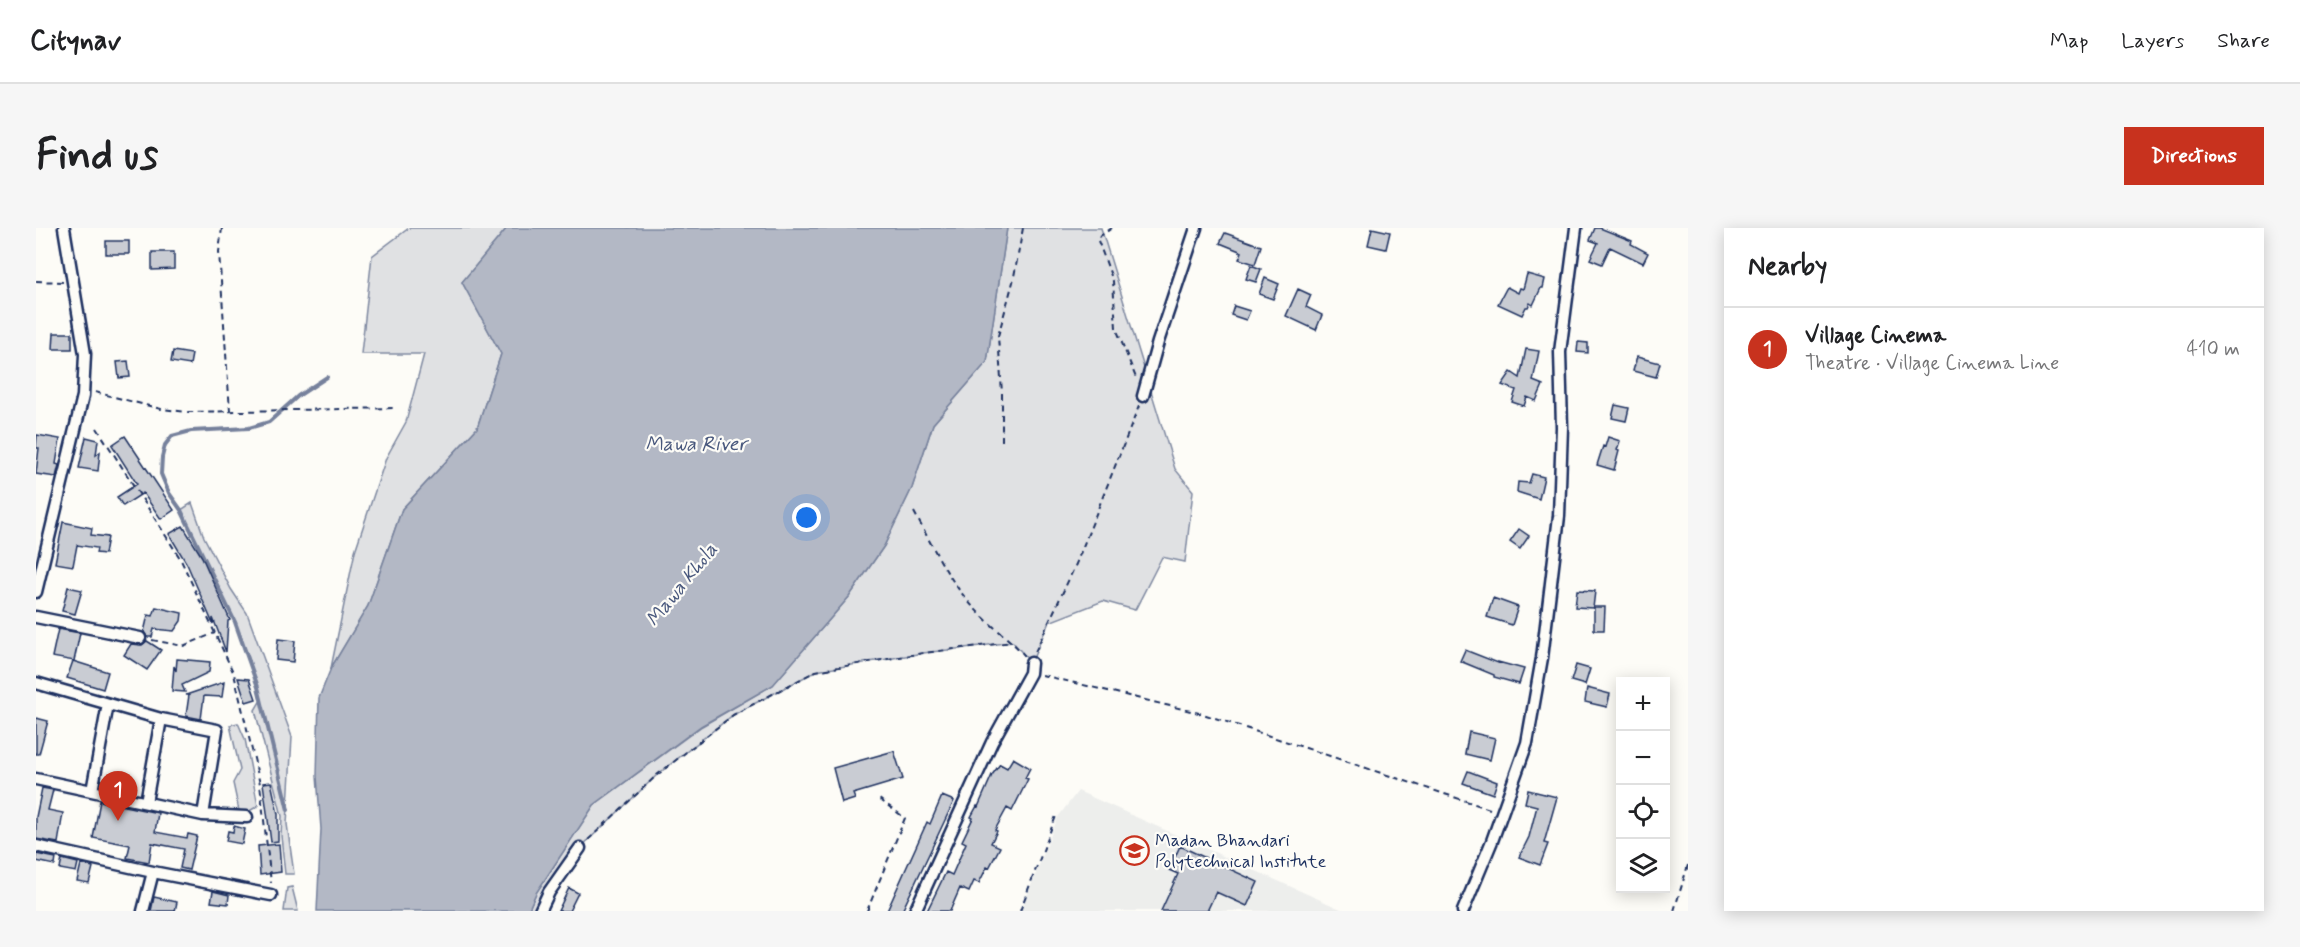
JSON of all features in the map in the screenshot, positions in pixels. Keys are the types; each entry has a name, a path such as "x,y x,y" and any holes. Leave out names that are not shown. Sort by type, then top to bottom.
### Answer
{"street":[{"path":"36,592 78,420 83,388 85,354 64,228"},
{"path":"1143,396 1158,342 1196,228"},
{"path":"1463,911 1492,841 1527,743 1544,646 1559,516 1562,427 1560,352 1575,228"},
{"path":"36,542 48,543"},
{"path":"36,616 140,638"},
{"path":"915,911 992,742 1030,668"},
{"path":"36,683 161,719 217,730 203,814"},
{"path":"92,791 108,704"},
{"path":"146,802 161,719"},
{"path":"36,779 203,814 247,817"},
{"path":"36,846 271,895"},
{"path":"540,911 549,892 580,848"},
{"path":"143,911 153,872"}],"path":[{"path":"222,228 219,252 230,411"},
{"path":"1002,441 1002,393 998,336 1013,282 1023,228"},
{"path":"1030,668 1076,564 1143,396 1116,328 1113,281 1097,238 1112,228"},
{"path":"36,281 74,283"},
{"path":"83,388 161,409 188,412 396,408"},
{"path":"97,428 180,558 234,674 260,784 268,839 271,895"},
{"path":"914,512 948,574 979,613 1013,642 1030,668 1203,714 1501,813"},
{"path":"140,638 183,646 215,633"},
{"path":"580,848 657,775 733,715 816,671 923,653 1013,642"},
{"path":"867,911 905,818 879,799"},
{"path":"1020,911 1056,816"},
{"path":"1674,911 1688,865"}],"shaded area":[{"path":"409,228 507,228 462,282 501,354 477,428 402,509 368,606 331,668 355,551 386,458 406,422 424,354 361,354 372,256"},
{"path":"1007,228 1101,228 1175,469 1193,491 1185,562 1162,557 1135,610 1103,601 1049,622 1031,663 1013,642 923,653 816,671 733,715 657,775 580,848 540,911 528,911 536,893 594,805 702,726 773,685 849,597 884,546 912,488 933,424 987,362"},
{"path":"192,503 204,537 231,589 247,613 292,737 287,824 294,874 285,874 281,836 282,816 255,710 261,700 237,627 181,510"},
{"path":"238,723 245,739 258,806 246,813 239,811 233,783 240,770 230,725"},
{"name":"Madan Bhandari Polytechnical Institute","path":"1078,791 1345,911 1021,911 1058,817"},
{"path":"292,887 298,911 284,911 287,888"}],"water":[{"name":"Mawa River","path":"507,228 1007,228 987,362 933,424 912,488 884,546 849,597 773,685 701,726 594,805 536,893 528,911 317,911 321,829 317,776 319,698 331,668 368,606 402,509 477,428 501,354 462,282"}],"building":[{"path":"1372,228 1390,232 1386,249 1368,245"},
{"path":"1595,228 1632,241 1631,244 1648,253 1643,263 1610,247 1602,264 1590,259 1598,243 1590,240"},
{"path":"1225,233 1261,246 1255,264 1239,259 1242,252 1220,243"},
{"path":"106,241 129,241 129,254 106,254"},
{"path":"152,252 174,252 174,269 152,270"},
{"path":"1251,265 1261,269 1256,282 1246,279"},
{"path":"1527,274 1545,279 1543,288 1533,305 1530,303 1522,315 1498,304 1507,287 1518,293 1520,288 1523,289"},
{"path":"1265,278 1279,284 1273,299 1259,294"},
{"path":"1298,289 1311,295 1306,307 1322,315 1316,330 1286,316"},
{"path":"1234,306 1250,311 1246,320 1231,315"},
{"path":"54,333 72,333 72,349 53,349"},
{"path":"1578,342 1588,343 1588,353 1577,352"},
{"path":"1526,349 1539,351 1533,381 1543,385 1536,401 1527,397 1524,406 1512,402 1516,390 1502,385 1511,372 1520,378"},
{"path":"173,351 192,354 190,365 171,362"},
{"path":"1637,357 1660,363 1656,377 1633,371"},
{"path":"128,361 130,377 119,378 117,362"},
{"path":"1615,405 1629,408 1626,421 1612,418"},
{"path":"37,435 60,439 56,477 36,474 39,448 36,448"},
{"path":"125,436 174,510 161,519 143,493 123,506 117,497 137,484 112,445"},
{"path":"86,437 98,440 96,455 100,452 98,471 79,468"},
{"path":"1608,437 1620,441 1614,470 1597,465"},
{"path":"1532,474 1544,477 1539,499 1517,492 1518,482 1529,483"},
{"path":"63,522 92,528 91,535 108,537 105,554 96,553 97,548 77,545 73,566 55,563"},
{"path":"183,526 202,557 230,620 228,621 226,652 213,618 213,624 187,564 169,534"},
{"path":"1519,529 1529,536 1520,549 1510,542"},
{"path":"68,587 82,590 75,614 62,611"},
{"path":"1577,590 1595,591 1593,608 1575,607"},
{"path":"1493,598 1518,607 1512,625 1487,617"},
{"path":"156,607 182,613 181,621 174,631 154,629 152,637 147,637 144,632 148,615 153,616"},
{"path":"1594,607 1605,607 1604,630 1594,630"},
{"path":"58,629 80,633 74,661 52,657"},
{"path":"278,639 295,641 293,662 276,660"},
{"path":"147,641 161,650 147,670 124,655 131,644 142,645"},
{"path":"1465,650 1498,663 1524,669 1519,684 1494,677 1494,675 1460,661"},
{"path":"177,659 210,662 209,672 182,685 185,692 172,691 174,666 176,671"},
{"path":"73,661 108,672 103,689 67,678"},
{"path":"1576,665 1590,669 1585,685 1571,681"},
{"path":"238,678 249,679 256,699 246,702"},
{"path":"224,682 222,697 204,696 201,719 186,716 189,695 186,695"},
{"path":"1587,688 1610,694 1607,707 1585,702"},
{"path":"36,718 48,721 39,754 36,754"},
{"path":"1469,732 1495,738 1490,760 1465,754"},
{"path":"894,751 903,779 853,794 855,799 842,803 833,768"},
{"path":"1013,758 1030,768 1025,778 1028,779 1012,811 1007,808 995,830 997,831 991,843 1000,847 989,868 987,867 979,883 974,881 969,892 960,888 950,911 927,911 946,872 952,875 966,843 962,841 973,818 971,817 992,775 1000,764 1007,768"},
{"path":"1468,771 1497,782 1493,794 1463,783"},
{"path":"271,782 278,814 278,841 271,842 263,783"},
{"path":"42,788 53,790 48,810 63,813 58,843 36,839 36,817"},
{"path":"1528,790 1557,797 1544,843 1548,844 1540,865 1519,857 1529,837 1537,806 1525,803"},
{"path":"942,796 954,801 902,911 887,911 927,822 930,824"},
{"path":"100,801 158,813 155,832 187,838 188,834 197,836 189,870 180,868 184,849 152,843 149,862 127,858 130,845 93,838"},
{"path":"234,826 245,829 242,844 226,841 228,831 233,832"},
{"path":"279,844 281,872 260,875 258,846"},
{"path":"1180,846 1258,882 1247,906 1216,892 1207,911 1161,911 1178,874 1169,870"},
{"path":"36,854 56,858 55,865 36,861"},
{"path":"62,859 78,863 76,872 60,869"},
{"path":"81,864 93,867 89,883 77,881"},
{"path":"569,888 578,893 569,911 558,911"},
{"path":"213,891 229,895 228,904 211,902"},
{"path":"154,897 177,902 175,911 151,911"}],"waterway":[{"path":"288,810 258,687 235,622 181,510 169,493 161,474 162,457 165,445 172,436 191,431 249,428 269,422 298,396 327,377"}],"place":[{"name":"Village Cinema","path":"118,821"},
{"name":"Madan Bhandari Polytechnical Institute","path":"1134,851"}],"water label":[{"name":"Mawa Khola","path":"682,585"}]}
